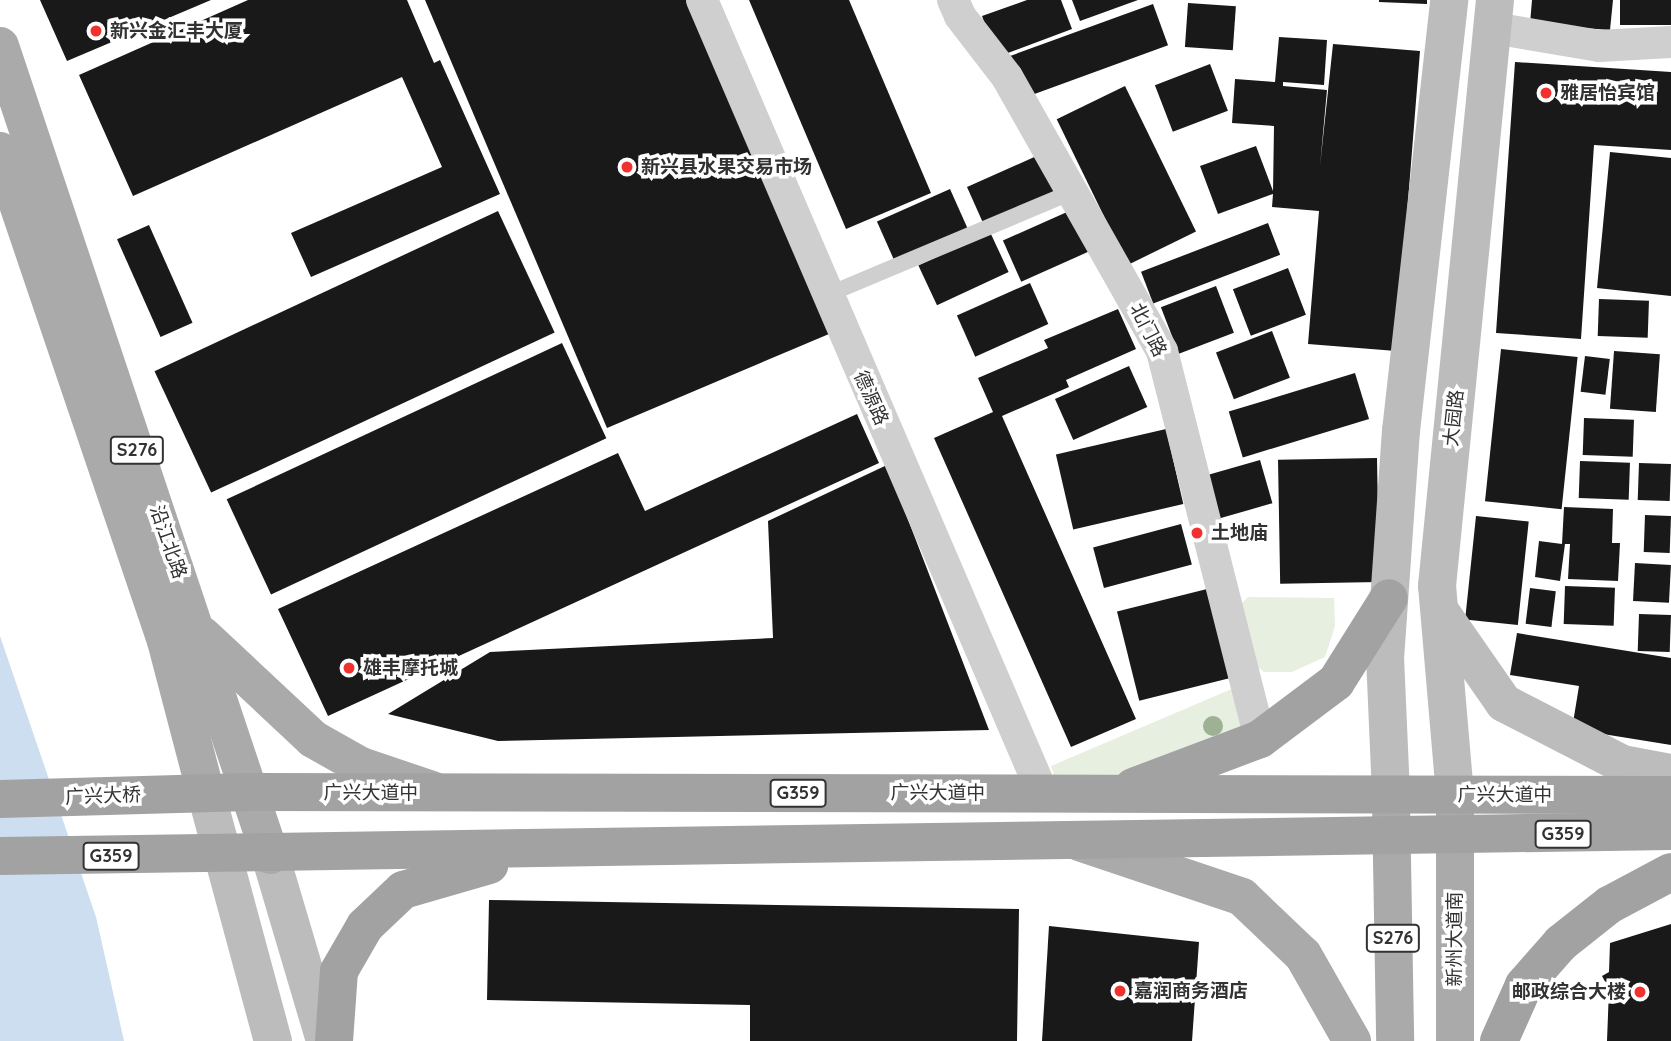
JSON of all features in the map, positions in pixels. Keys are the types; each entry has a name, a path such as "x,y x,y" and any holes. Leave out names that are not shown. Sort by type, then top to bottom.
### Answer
{"highway":[{"path":"1109,796 1260,740 1336,682 1389,598"},
{"name":"广兴大道中","path":"206,793 1671,795"},
{"name":"广兴大桥","path":"0,799 206,793"},
{"name":"广兴大道中","path":"223,856 1070,839 1391,834 1454,837 1671,831"},
{"path":"334,1041 339,971 365,926 403,890 555,850"},
{"name":"G359","path":"0,856 223,856"},
{"path":"1499,1041 1524,985 1561,943 1609,905 1671,872"}],"main road":[{"path":"1391,794 1385,659 1401,431 1449,0"},
{"name":"大园路","path":"1454,837 1455,794 1437,586 1494,14"},
{"name":"沿江北路","path":"0,46 198,631 270,855 325,1041"},
{"name":"沿江北路","path":"0,151 166,641 273,1041"},
{"path":"1439,610 1504,703 1622,764 1671,773"},
{"path":"198,631 313,739 361,766 441,793"},
{"name":"S276","path":"1391,794 1395,1041"},
{"name":"新州大道南","path":"1454,837 1455,1041"},
{"path":"1070,839 1242,897 1303,955 1352,1041"}],"street":[{"name":"德源路","path":"702,0 1043,794"},
{"name":"北门路","path":"953,0 960,16 1007,78 1162,351 1260,740"},
{"path":"1494,14 1599,46 1671,42"}],"lane":[{"path":"827,295 1072,192"}],"green space":[{"path":"1248,597 1334,598 1335,626 1325,657 1292,672 1264,672 1247,659 1236,609"},
{"path":"1234,688 1249,734 1110,790 1058,787 1051,766"}],"water":[{"path":"0,636 96,917 124,1041 0,1041"}],"building":[{"name":"新兴金汇丰大厦","path":"40,0 211,0 67,61"},
{"path":"248,0 407,0 434,63 440,60 500,194 311,277 291,233 442,167 402,77 133,196 79,75"},
{"name":"新兴县水果交易市场","path":"425,0 687,0 829,334 607,428"},
{"path":"749,0 849,0 931,193 846,229"},
{"path":"1027,0 1061,0 1072,29 997,57 982,16"},
{"path":"1072,0 1138,0 1080,21"},
{"path":"1427,0 1427,4 1379,2"},
{"path":"1532,0 1613,0 1610,30 1530,24"},
{"path":"1620,0 1671,0 1671,25 1620,25"},
{"path":"1188,3 1236,6 1233,50 1185,47"},
{"path":"1153,4 1168,45 1021,99 1006,57"},
{"path":"1279,37 1327,40 1324,85 1283,82 1283,86 1327,90 1320,166 1333,44 1420,51 1396,351 1308,344 1319,211 1272,207 1273,194 1218,214 1200,166 1256,146 1273,191 1274,126 1232,123 1235,79 1275,82"},
{"path":"1515,62 1671,72 1671,150 1594,145 1581,339 1496,333"},
{"path":"1210,64 1228,111 1173,132 1155,85"},
{"path":"1125,86 1196,232 1128,265 1057,119"},
{"path":"1610,152 1671,158 1671,296 1597,288"},
{"path":"1041,154 1059,195 985,228 967,187"},
{"path":"950,189 968,230 895,263 877,222"},
{"path":"1076,208 1094,249 1021,282 1003,241"},
{"path":"498,211 555,332 211,493 155,371"},
{"path":"1268,223 1280,255 1153,303 1141,272"},
{"path":"149,225 193,323 161,337 117,239"},
{"path":"990,232 1009,272 937,305 918,265"},
{"path":"1288,268 1306,315 1251,336 1233,289"},
{"path":"1030,283 1048,324 975,357 957,316"},
{"path":"1216,286 1234,333 1179,354 1161,307"},
{"path":"1599,299 1649,301 1648,338 1598,336"},
{"path":"1118,309 1136,349 1066,380 1069,387 1002,416 1136,719 1071,747 934,438 993,412 978,378 1048,348 1044,340"},
{"path":"1272,331 1290,378 1234,399 1216,353"},
{"path":"562,343 606,438 271,595 227,499"},
{"path":"1501,349 1578,357 1562,509 1485,501"},
{"path":"1614,351 1660,354 1656,412 1610,409"},
{"path":"1585,356 1610,359 1605,395 1581,392"},
{"path":"1129,366 1147,407 1073,440 1055,399"},
{"path":"1355,373 1369,419 1243,457 1229,412"},
{"path":"857,414 879,463 328,716 278,609 618,453 645,511"},
{"path":"1584,418 1634,420 1633,457 1583,455"},
{"path":"1166,429 1183,504 1073,529 1056,454"},
{"path":"1377,458 1379,582 1280,584 1278,460"},
{"path":"1260,460 1272,503 1215,520 1202,477"},
{"path":"1580,461 1630,463 1629,500 1579,498"},
{"path":"1639,463 1671,464 1670,501 1638,500"},
{"path":"887,465 989,730 498,741 388,714 490,652 773,638 768,521"},
{"path":"1564,507 1613,509 1612,543 1620,543 1618,581 1568,579 1570,544 1565,544 1560,581 1535,577 1539,541 1562,544"},
{"path":"1645,515 1671,516 1670,553 1644,552"},
{"path":"1476,516 1529,522 1518,625 1465,619"},
{"path":"1181,524 1192,565 1104,588 1093,548"},
{"path":"1635,563 1671,565 1669,603 1633,601"},
{"path":"1565,586 1615,588 1614,626 1564,624"},
{"path":"1215,587 1237,676 1139,701 1117,611"},
{"path":"1530,588 1556,591 1551,627 1526,624"},
{"path":"1639,614 1671,615 1670,652 1638,651"},
{"path":"1517,633 1671,658 1671,745 1572,729 1579,686 1510,675"},
{"path":"489,900 1019,909 1017,1041 750,1041 750,1005 487,1000"},
{"name":"邮政综合大楼","path":"1671,924 1671,1041 1607,1041 1609,989 1602,976 1609,972 1610,943"},
{"name":"嘉润商务酒店","path":"1049,926 1199,942 1192,1041 1042,1041"}],"place":[{"name":"新兴金汇丰大厦","path":"96,31"},
{"name":"雅居怡宾馆","path":"1546,93"},
{"name":"新兴县水果交易市场","path":"627,167"},
{"name":"土地庙","path":"1197,533"},
{"name":"雄丰摩托城","path":"349,668"},
{"name":"嘉润商务酒店","path":"1120,991"},
{"name":"邮政综合大楼","path":"1640,992"}]}
